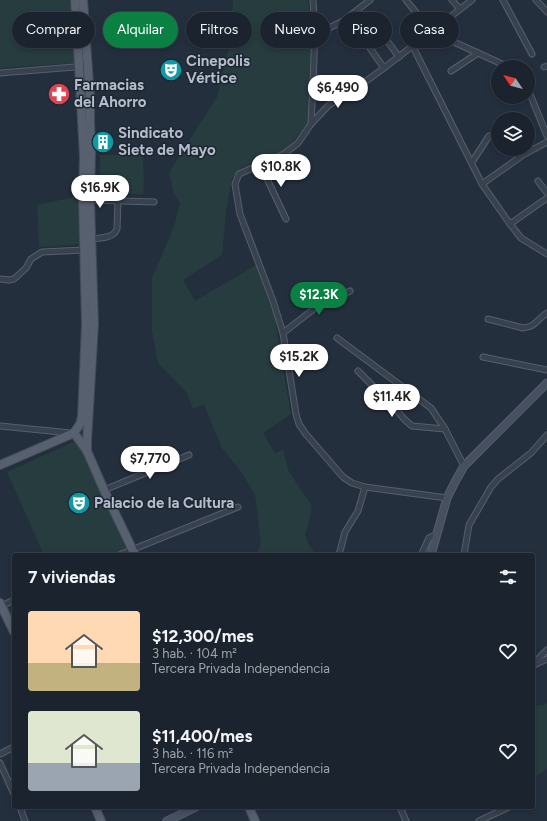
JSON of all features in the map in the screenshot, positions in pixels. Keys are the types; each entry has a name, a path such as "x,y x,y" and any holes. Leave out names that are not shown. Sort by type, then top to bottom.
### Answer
{"main road":[{"path":"75,0 83,66 90,97 91,153 86,200 90,324 88,451"},
{"path":"83,0 83,66"},
{"path":"0,465 74,433 80,424 82,417 90,324 84,250 87,240"},
{"path":"74,433 88,451 104,490 133,552"},
{"path":"0,605 12,628"},
{"path":"96,809 101,821"},
{"path":"250,809 255,821"}],"street":[{"path":"313,0 314,12"},
{"path":"330,27 343,20 370,0"},
{"path":"406,0 416,12"},
{"path":"452,0 460,9"},
{"path":"456,12 472,0"},
{"path":"503,0 532,54"},
{"path":"536,0 547,12"},
{"path":"459,44 493,60"},
{"path":"311,124 315,48"},
{"path":"370,48 384,68"},
{"path":"392,48 399,57"},
{"path":"410,48 358,87 328,105 311,124 298,142 284,154 239,174 235,184 240,214 273,301 283,333 298,424 343,477 352,483 447,498"},
{"path":"414,48 482,184 510,224 522,238 547,254"},
{"path":"451,71 478,53"},
{"path":"0,73 83,66"},
{"path":"534,104 547,136"},
{"path":"472,162 489,136"},
{"path":"482,184 523,155 547,142"},
{"path":"260,164 286,219"},
{"path":"538,181 547,193"},
{"path":"510,224 547,198"},
{"path":"86,200 154,202"},
{"path":"87,240 112,236 115,233 117,229 118,201"},
{"path":"0,280 14,279 26,268 31,259 42,252 84,250"},
{"path":"283,333 316,308 350,290"},
{"path":"488,320 523,328 534,325 544,314 547,313"},
{"path":"337,338 431,408 445,429 464,466"},
{"path":"483,357 547,370"},
{"path":"358,371 412,426 445,429"},
{"path":"432,553 447,498 464,466 547,383"},
{"path":"394,406 410,392"},
{"path":"0,426 74,433"},
{"path":"464,553 469,525 491,487 498,479 531,454 547,435"},
{"path":"104,490 189,455"},
{"path":"340,553 345,532 358,511 365,486"},
{"path":"133,552 238,507"},
{"path":"422,553 429,538 437,534"},
{"path":"0,605 12,601"},
{"path":"535,663 547,650"},
{"path":"535,664 547,659"},
{"path":"0,754 12,748"},
{"path":"0,763 12,790"},
{"path":"21,809 26,821"},
{"path":"167,821 192,809"},
{"path":"401,809 406,821"},
{"path":"479,821 505,809"}],"green space":[{"path":"0,0 70,0 71,12 12,12 12,48 74,48 75,63 0,68"},
{"path":"233,0 308,0 310,12 260,12 260,48 312,48 308,123 285,150 241,168 232,178 226,212 222,255 183,280 195,301 256,265 275,318 291,414 263,433 275,453 283,450 289,472 312,506 308,527 305,534 309,546 315,553 257,553 261,544 255,495 242,473 222,448 204,405 193,409 187,393 158,363 152,331 152,278 174,227 180,203 174,193 169,173 217,97 229,48 252,48 252,12 232,12"},
{"path":"100,155 143,155 143,194 100,194"},
{"path":"79,196 82,244 39,247 37,205"},
{"path":"78,440 126,549 117,553 43,553 7,472"},
{"path":"547,703 547,768 535,777 535,706 544,705"}],"place":[{"name":"Cinepolis Vértice","path":"171,70"},
{"name":"Farmacias del Ahorro","path":"59,94"},
{"name":"Sindicato Siete de Mayo","path":"103,142"},
{"name":"Palacio de la Cultura","path":"79,503"}]}
